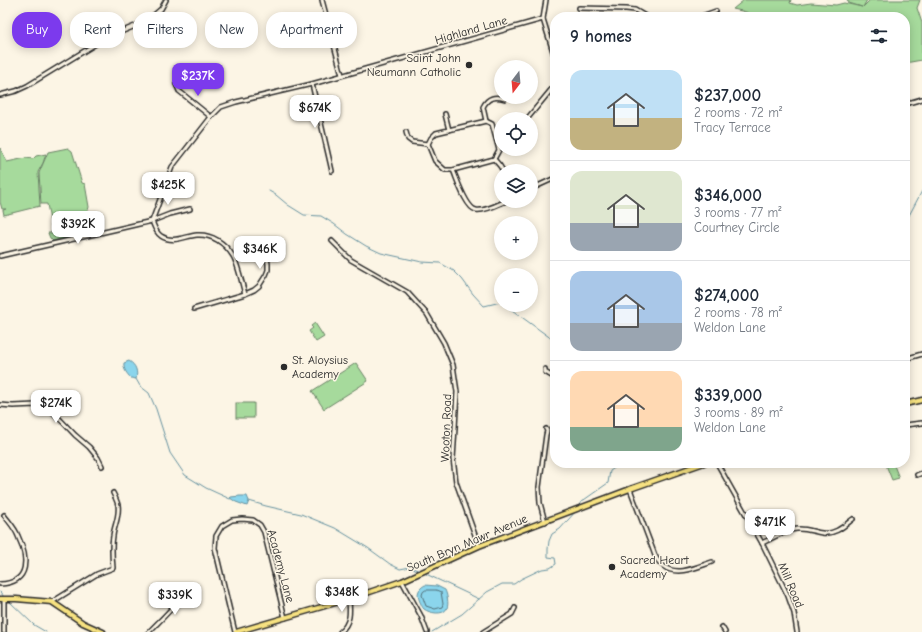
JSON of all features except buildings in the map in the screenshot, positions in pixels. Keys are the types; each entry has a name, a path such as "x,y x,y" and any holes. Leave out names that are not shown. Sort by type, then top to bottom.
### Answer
{"main road":[{"path":"910,403 922,400"},
{"name":"South Bryn Mawr Avenue","path":"236,632 349,599 402,581 479,546 690,468"},
{"path":"3,599 52,602 83,623 103,632"}],"street":[{"path":"0,95 27,86 104,39 147,21 161,9 166,0"},
{"path":"322,0 342,75"},
{"path":"546,0 543,19 550,42"},
{"path":"579,8 626,9 638,12"},
{"name":"Highland Lane","path":"152,221 172,167 211,117 222,107 236,102 312,84 543,19"},
{"path":"176,84 179,91 211,117"},
{"path":"312,84 332,171"},
{"path":"533,112 550,91"},
{"path":"486,121 483,107 485,102 490,98 494,98"},
{"path":"910,103 922,99"},
{"path":"445,114 449,130"},
{"path":"494,130 492,124 486,121 436,134 431,138 428,144 435,161 445,170 453,170 494,159 496,156"},
{"path":"406,132 408,139 412,142 428,144"},
{"path":"494,159 498,164"},
{"path":"453,170 469,206 480,211 494,206"},
{"path":"538,186 550,180"},
{"path":"0,256 152,221 170,214 190,209"},
{"path":"152,221 156,231 161,236 168,239 175,240 197,235 205,235 220,241 234,258 244,294"},
{"name":"Wooton Road","path":"332,242 351,260 407,292 427,314 444,344 453,365 457,392 453,459 456,482 479,546"},
{"path":"194,309 244,294 259,286 266,275 268,264 265,243"},
{"path":"910,358 922,354"},
{"path":"545,369 545,372 550,375"},
{"path":"0,405 36,405 53,412 89,447 98,458 102,466"},
{"path":"910,424 922,423"},
{"path":"545,522 540,503 539,487 547,431 546,429"},
{"name":"Mill Road","path":"720,468 762,543 788,596 794,613 797,632"},
{"path":"917,475 922,473"},
{"path":"630,489 653,550 654,557 660,563 673,571 682,571 712,562"},
{"path":"52,602 97,574 113,568 112,537 118,515 118,504 113,493"},
{"path":"0,584 14,582 24,571 26,563 18,535 4,515"},
{"name":"Academy Lane","path":"236,632 215,548 216,536 222,526 232,520 253,520 260,524 264,532 285,618"},
{"path":"762,543 783,533 797,529 831,533 840,530 853,520"},
{"path":"402,581 421,616 427,632"},
{"path":"149,632 175,605 184,589"},
{"path":"3,599 4,632"},
{"path":"340,632 347,624 350,613 349,599"},
{"path":"483,632 512,614 516,608"},
{"path":"722,627 725,632"}],"green space":[{"path":"744,0 791,0 790,3 797,5 811,3 836,5 844,3 862,7 849,3 847,0 867,0 863,7 870,0 920,0 917,8 922,23 922,60 910,62 910,12 746,12 733,9"},
{"path":"0,148 7,162 26,158 33,159 36,156 46,154 38,172 40,206 4,215 3,210 6,209 2,209 0,202"},
{"path":"68,148 72,151 82,183 85,184 89,207 87,213 78,215 81,231 90,230 89,232 78,235 77,231 70,233 70,237 53,241 48,233 57,233 55,225 51,226 47,204 41,204 39,173 48,152"},
{"path":"315,323 324,337 316,342 309,331 313,328 311,326"},
{"path":"356,363 368,381 324,409 312,391"},
{"path":"236,403 254,403 254,418 236,418"},
{"path":"887,468 895,468 899,478 892,480"}],"water":[{"path":"129,361 136,369 136,379 131,378 125,369 124,363"},
{"path":"247,496 249,501 247,506 230,498"},
{"path":"425,585 437,586 445,590 448,606 445,611 433,613 423,608 418,593"}],"waterway":[{"path":"269,191 304,215 321,216 366,246 381,253 422,262 440,263 454,271 484,306 494,304"},
{"path":"910,214 922,191"},
{"path":"515,312 550,338"},
{"path":"136,379 140,386 149,393 156,409 170,453 185,475 206,488 230,499"},
{"path":"578,507 581,502 608,483 610,471 614,468"},
{"path":"249,501 301,514 335,528 400,569 410,567 420,571"},
{"path":"432,632 462,614 487,592 502,584 514,584 521,579 542,569 550,568 556,564 555,558 548,557 549,541 552,534 560,529 576,511"},
{"path":"426,574 479,599"},
{"path":"0,592 5,598"},
{"path":"9,601 34,625 46,632"}],"place":[{"name":"Saint John Neumann Catholic","path":"469,65"},
{"name":"St. Aloysius Academy","path":"284,367"},
{"name":"Sacred Heart Academy","path":"612,567"}]}
